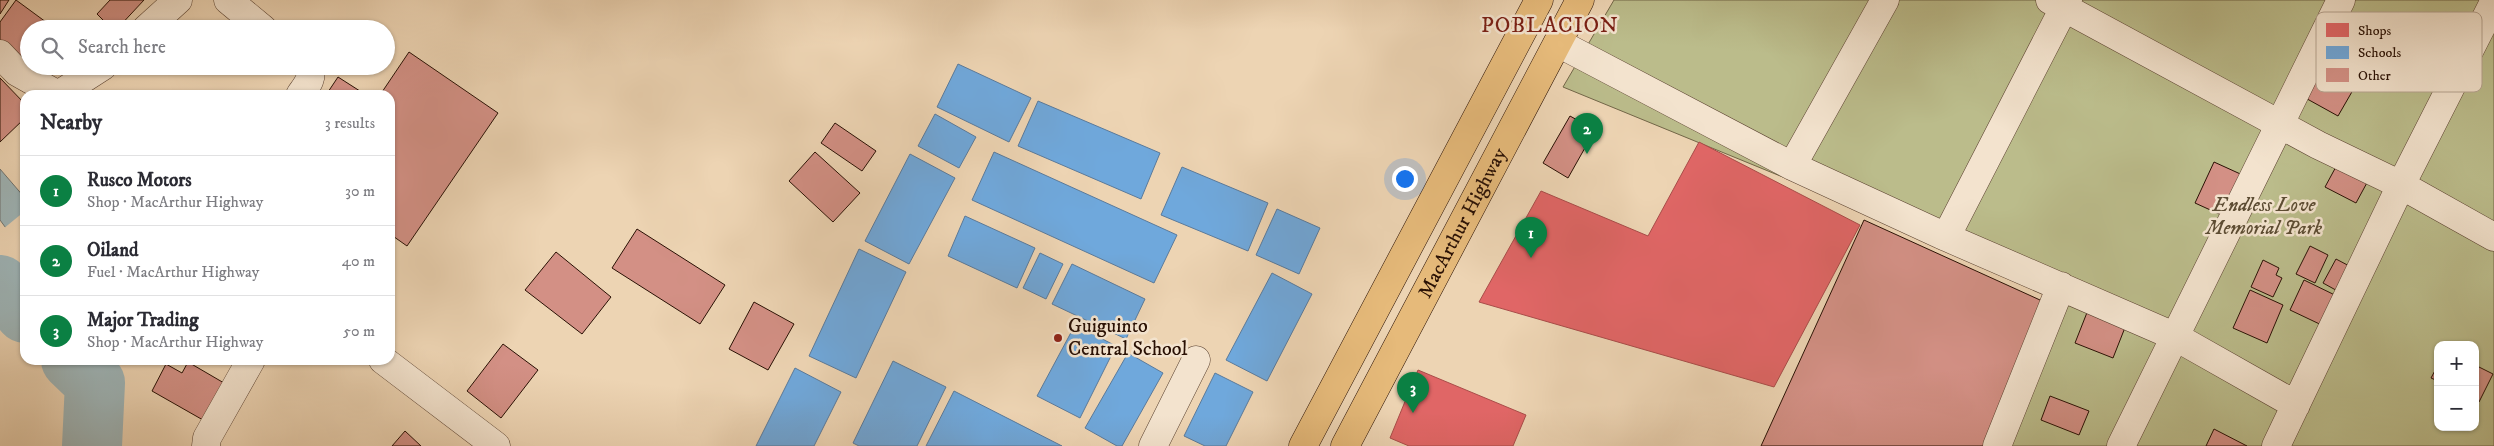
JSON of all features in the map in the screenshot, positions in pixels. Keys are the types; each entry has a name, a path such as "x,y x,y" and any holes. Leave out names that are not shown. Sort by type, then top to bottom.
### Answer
{"highway":[{"name":"MacArthur Highway","path":"1303,446 1539,0"},
{"name":"MacArthur Highway","path":"1345,446 1580,0"}],"street":[{"path":"156,20 178,0"},
{"path":"228,0 253,20"},
{"path":"1792,166 1885,0"},
{"path":"2335,12 2341,0"},
{"path":"1946,237 2061,2 2279,124 2401,185 2494,237"},
{"path":"2482,26 2494,2"},
{"path":"1558,43 1792,166 1946,237 2174,336 2296,405"},
{"path":"2121,446 2316,50"},
{"path":"0,54 20,74"},
{"path":"22,75 49,90"},
{"path":"66,90 89,75"},
{"path":"304,90 310,82 312,75"},
{"path":"2276,446 2401,185 2448,92"},
{"path":"1997,446 2061,286"},
{"path":"1153,446 1196,360"},
{"path":"210,443 249,365"},
{"path":"390,365 496,446"}],"green space":[{"name":"Endless Love Memorial Park","path":"1614,0 2494,0 2494,446 1995,446 2061,291 1563,87"}],"water":[{"path":"0,169 20,192 20,247 0,220"},
{"path":"77,365 113,365 113,446 87,446 91,396"}],"pier":[{"path":"20,215 20,251 3,229"}],"building: Shops":[{"path":"1699,142 1860,225 1774,387 1479,302 1541,191 1648,236"},
{"path":"1418,370 1526,415 1513,446 1409,446 1390,438"}],"building: Schools":[{"path":"958,64 1031,98 1009,142 937,107"},
{"path":"1038,101 1160,153 1141,199 1018,146"},
{"path":"935,114 976,137 959,168 918,146"},
{"path":"994,152 1177,235 1154,283 972,200"},
{"path":"910,154 955,178 909,264 865,241"},
{"path":"1182,167 1268,203 1248,251 1161,215"},
{"path":"1277,209 1320,228 1299,274 1256,255"},
{"path":"965,216 1035,248 1017,288 948,256"},
{"path":"859,249 906,272 856,378 809,356"},
{"path":"1040,253 1063,264 1046,299 1023,288"},
{"path":"1072,264 1145,299 1126,339 1052,304"},
{"path":"1272,273 1312,294 1267,381 1226,360"},
{"path":"1075,325 1116,346 1080,418 1037,396"},
{"path":"1128,353 1163,373 1122,446 1117,446 1085,428"},
{"path":"893,361 946,387 917,446 859,446 853,443"},
{"path":"795,368 841,392 814,446 756,446"},
{"path":"1215,373 1253,392 1226,446 1205,446 1184,436"},
{"path":"954,391 1062,446 926,446"}],"building: Other":[{"path":"0,0 9,0 0,14"},
{"path":"16,0 43,20 20,20 20,55 0,41 0,22"},
{"path":"110,0 144,0 125,20 103,20 97,14"},
{"path":"409,52 498,113 407,246 395,238 395,90 383,90"},
{"path":"2314,70 2316,71 2316,92 2352,92 2338,116 2300,95"},
{"path":"338,77 358,90 329,90"},
{"path":"0,78 20,99 20,123 0,142"},
{"path":"1570,116 1595,130 1568,178 1543,163"},
{"path":"835,123 876,151 862,171 821,143"},
{"path":"815,152 860,193 833,222 789,181"},
{"path":"2214,162 2247,177 2228,218 2195,203"},
{"path":"2338,163 2369,179 2356,203 2325,187"},
{"path":"1864,220 2051,305 1986,446 1761,446"},
{"path":"637,229 725,285 700,324 612,268"},
{"path":"2310,246 2328,255 2315,283 2296,274"},
{"path":"556,252 611,297 582,334 525,290"},
{"path":"2336,259 2355,269 2343,294 2323,283"},
{"path":"2263,260 2279,268 2276,275 2282,278 2273,297 2251,287"},
{"path":"2304,280 2341,298 2328,328 2290,310"},
{"path":"2250,290 2283,305 2267,343 2233,328"},
{"path":"754,302 794,324 768,370 729,349"},
{"path":"2088,310 2126,325 2113,358 2075,343"},
{"path":"503,344 538,370 501,418 467,391"},
{"path":"165,365 182,373 186,365 193,365 224,383 203,420 152,391"},
{"path":"2479,367 2493,374 2479,402"},
{"path":"2050,396 2089,411 2079,435 2041,420"},
{"path":"2214,429 2247,446 2206,446"},
{"path":"405,431 421,446 392,446"}],"waterway":[{"path":"0,285 20,307"},
{"path":"76,365 95,383 92,446"}],"place":[{"name":"Oiland","path":"1587,154"},
{"name":"Rusco Motors","path":"1531,258"},
{"name":"Guiguinto Central School","path":"1058,338"},
{"name":"Major Trading","path":"1413,413"}],"district":[{"name":"POBLACION","path":"1550,25"}]}
